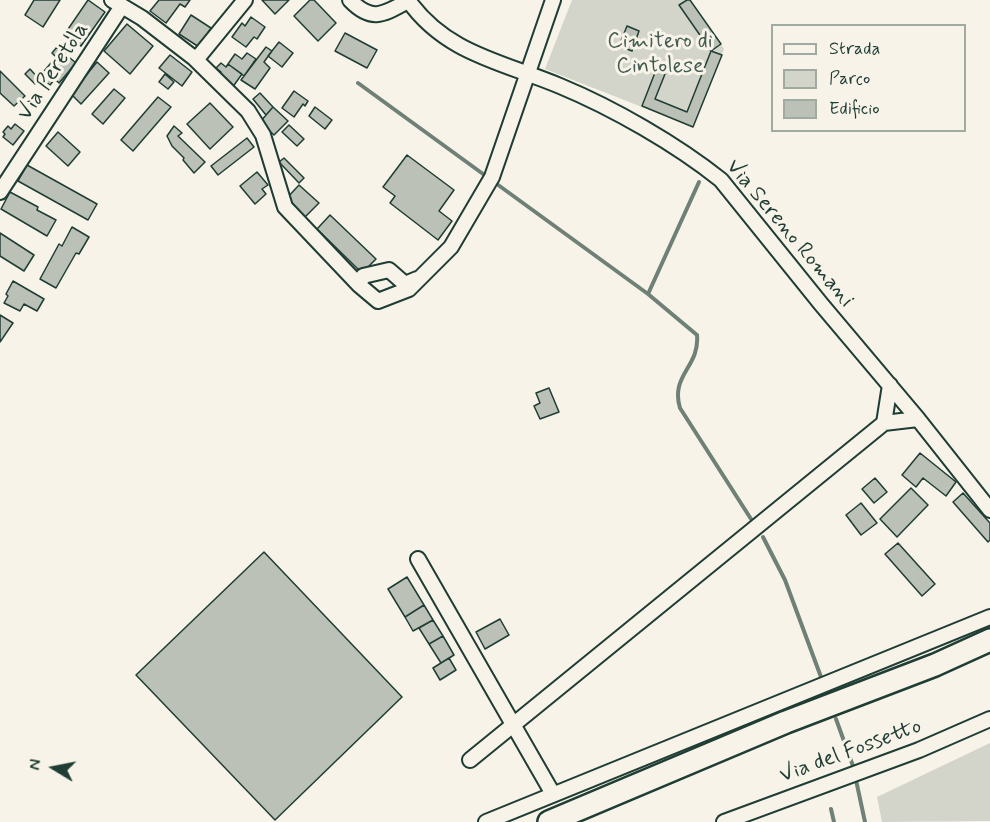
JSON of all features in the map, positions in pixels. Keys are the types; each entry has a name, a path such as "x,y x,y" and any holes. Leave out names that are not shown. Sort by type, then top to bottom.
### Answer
{"main road":[{"path":"549,822 786,722 935,665 989,641"}],"street":[{"path":"194,58 200,55 245,0"},
{"path":"350,0 358,9 380,16 408,0"},
{"name":"Via Sereno Romani","path":"408,0 425,21 446,38 469,52 560,86 611,110 706,168 721,180 990,510"},
{"path":"117,3 194,58 248,111 258,127 272,161 285,207 359,285 378,301 409,289 451,247 490,183 553,0"},
{"name":"Via Peretola","path":"0,192 117,3"},
{"path":"359,285 363,276 389,270 405,284 419,279"},
{"path":"885,423 890,385"},
{"path":"470,760 885,423 918,419"},
{"path":"418,559 553,794"},
{"path":"486,822 990,617"},
{"name":"Via del Fossetto","path":"724,822 838,778 920,750 990,719"}],"green space":[{"name":"Cimitero di Cintolese","path":"572,0 690,0 724,49 693,127 545,69"},
{"path":"990,743 990,821 882,822 877,797"}],"building":[{"path":"34,0 60,0 43,27 25,15"},
{"path":"88,0 105,12 81,46 64,35"},
{"path":"159,0 190,0 185,7 180,4 166,23 150,11"},
{"path":"262,0 289,0 275,14"},
{"path":"310,0 314,0 336,23 318,41 294,16"},
{"path":"690,0 721,44 711,51 679,5"},
{"path":"191,15 211,28 199,47 179,34"},
{"path":"251,17 265,27 257,39 254,37 246,47 232,37 242,23 245,26"},
{"path":"127,24 153,46 130,74 104,51"},
{"path":"627,26 639,31 632,51 619,46"},
{"path":"345,33 377,50 367,68 335,51"},
{"path":"279,42 293,53 282,67 268,56"},
{"path":"57,47 76,63 59,83 55,79 50,85 39,77 56,57 52,53"},
{"path":"266,47 272,51 264,62 270,68 255,89 241,80"},
{"path":"711,51 722,55 693,127 642,106 656,70 665,74 655,99 687,112"},
{"path":"247,53 256,59 244,76 228,64 235,54 242,59"},
{"path":"170,55 192,72 182,86 159,68"},
{"path":"97,62 109,73 81,104 71,94"},
{"path":"221,63 226,67 228,64 242,74 232,88 217,77 221,72 216,68"},
{"path":"30,69 39,79 35,84 25,74"},
{"path":"0,71 25,96 14,106 0,93"},
{"path":"165,74 174,82 168,89 159,82"},
{"path":"114,89 125,98 103,124 92,114"},
{"path":"294,91 308,101 294,117 282,108"},
{"path":"260,93 273,107 266,115 253,99"},
{"path":"158,97 171,107 133,151 121,140"},
{"path":"210,103 233,127 210,149 187,124"},
{"path":"273,107 288,121 274,135 260,122"},
{"path":"315,107 332,120 325,129 309,116"},
{"path":"15,124 24,131 13,145 3,137 5,134 3,132 8,126 11,129"},
{"path":"289,125 304,139 297,146 282,132"},
{"path":"174,126 182,133 178,136 205,162 194,173 172,146 167,136"},
{"path":"58,132 80,152 68,166 46,146"},
{"path":"247,138 254,147 218,175 211,166"},
{"path":"407,155 454,190 439,211 452,221 438,240 390,203 395,196 383,187"},
{"path":"284,158 304,178 299,183 279,162"},
{"path":"27,165 97,204 88,220 18,181"},
{"path":"257,172 268,185 262,189 266,194 255,204 240,186"},
{"path":"299,185 319,203 305,217 286,199"},
{"path":"10,192 56,220 47,236 1,209"},
{"path":"330,215 376,259 362,273 317,229"},
{"path":"72,227 89,237 79,254 76,253 56,288 40,279 59,244 62,246"},
{"path":"0,233 34,255 24,271 0,256"},
{"path":"13,281 44,299 37,311 24,304 20,311 4,303"},
{"path":"0,315 13,323 0,342"},
{"path":"549,388 559,412 540,419 534,406 540,403 536,393"},
{"path":"920,453 956,482 946,496 923,478 916,487 902,475"},
{"path":"875,478 887,492 874,503 862,489"},
{"path":"911,488 928,505 897,537 880,519"},
{"path":"963,493 990,523 988,542 953,502"},
{"path":"861,503 877,523 861,535 846,515"},
{"path":"898,543 935,584 922,596 885,554"},
{"path":"264,552 402,697 275,820 136,675"},
{"path":"407,577 424,605 405,617 388,589"},
{"path":"424,605 433,620 413,631 405,617"},
{"path":"500,619 509,635 485,649 476,632"},
{"path":"433,620 443,636 429,644 419,628"},
{"path":"443,636 454,655 441,663 429,644"},
{"path":"449,658 456,670 440,680 433,668"}],"waterway":[{"path":"358,83 648,294"},
{"path":"699,182 648,294 697,335 694,355 679,387 680,408 751,519"},
{"path":"763,537 785,580 821,677"},
{"path":"836,719 853,766"},
{"path":"856,780 865,822"},
{"path":"831,809 834,822"}]}
